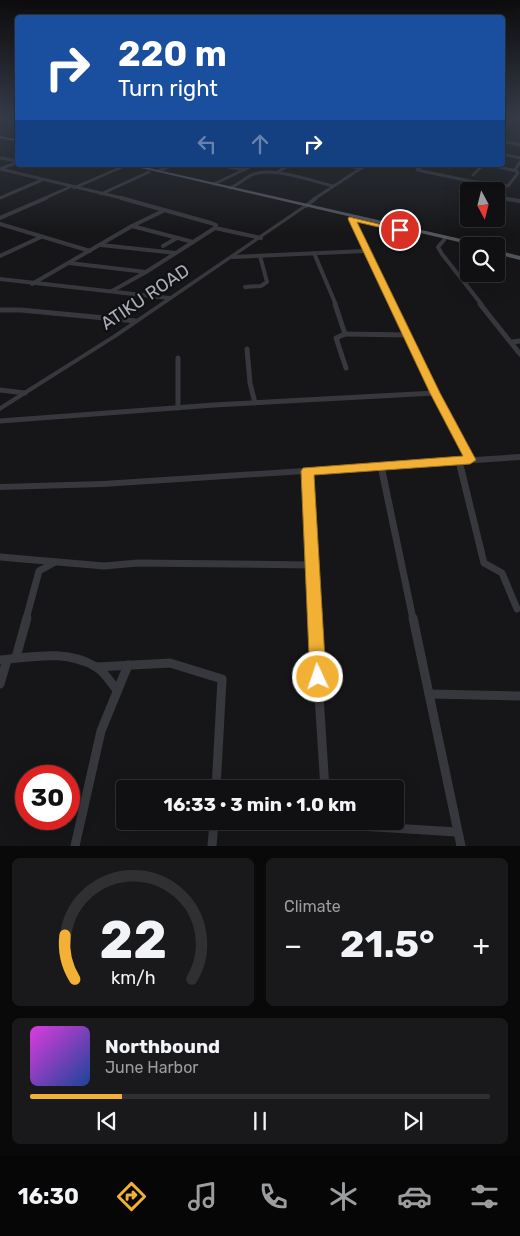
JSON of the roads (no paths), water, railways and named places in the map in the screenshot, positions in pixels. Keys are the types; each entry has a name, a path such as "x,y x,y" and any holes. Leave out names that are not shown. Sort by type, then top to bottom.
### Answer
{"main road":[{"path":"132,167 460,241"},
{"path":"136,167 460,244"},
{"path":"505,253 520,256"}],"street":[{"path":"0,158 15,160"},
{"path":"0,169 15,162"},
{"path":"515,170 520,162"},
{"path":"0,218 120,167"},
{"path":"158,171 168,167"},
{"path":"228,167 245,170"},
{"path":"214,184 250,167"},
{"path":"276,173 286,167"},
{"path":"354,167 360,168"},
{"path":"421,167 417,170 470,181 508,186 518,173 515,170"},
{"path":"473,175 481,167"},
{"path":"500,167 520,172"},
{"path":"305,207 360,168"},
{"path":"0,169 165,210 216,225 215,228"},
{"path":"100,194 149,172"},
{"path":"230,188 254,174 276,173 333,186"},
{"path":"0,198 42,180"},
{"path":"505,198 520,201"},
{"name":"ATIKU ROAD","path":"0,409 117,334 305,207"},
{"path":"32,284 132,226 165,210"},
{"path":"352,219 435,393 470,460"},
{"path":"1,226 90,251"},
{"path":"132,226 193,242"},
{"path":"112,291 146,272 215,228 261,238"},
{"path":"0,256 41,237"},
{"path":"163,246 177,238"},
{"path":"444,240 438,247 442,254 472,295 520,354"},
{"path":"101,245 176,253"},
{"path":"232,257 366,251"},
{"path":"314,253 346,334"},
{"path":"245,287 261,286 267,282 260,256"},
{"path":"69,263 146,272"},
{"path":"0,278 32,284 169,298"},
{"path":"0,310 20,310 136,321"},
{"path":"346,368 336,338 346,334 408,335"},
{"path":"512,342 520,341"},
{"path":"248,349 250,383 255,403"},
{"path":"178,358 178,408"},
{"path":"0,390 25,393"},
{"path":"0,421 255,403 435,393"},
{"path":"0,487 103,484 470,460 519,459"},
{"path":"459,461 484,563 502,572 517,608"},
{"path":"381,466 461,846"},
{"path":"308,471 311,565 324,780"},
{"path":"0,557 104,566 138,563 311,565"},
{"path":"32,560 39,571"},
{"path":"16,658 39,571 56,561"},
{"path":"0,684 4,660 60,655 97,667 170,663 222,679 216,780"},
{"path":"76,846 101,731 116,690 128,665"},
{"path":"97,667 116,690"},
{"path":"429,694 520,696"},
{"path":"404,828 457,832"},
{"path":"212,846 213,830"}]}
